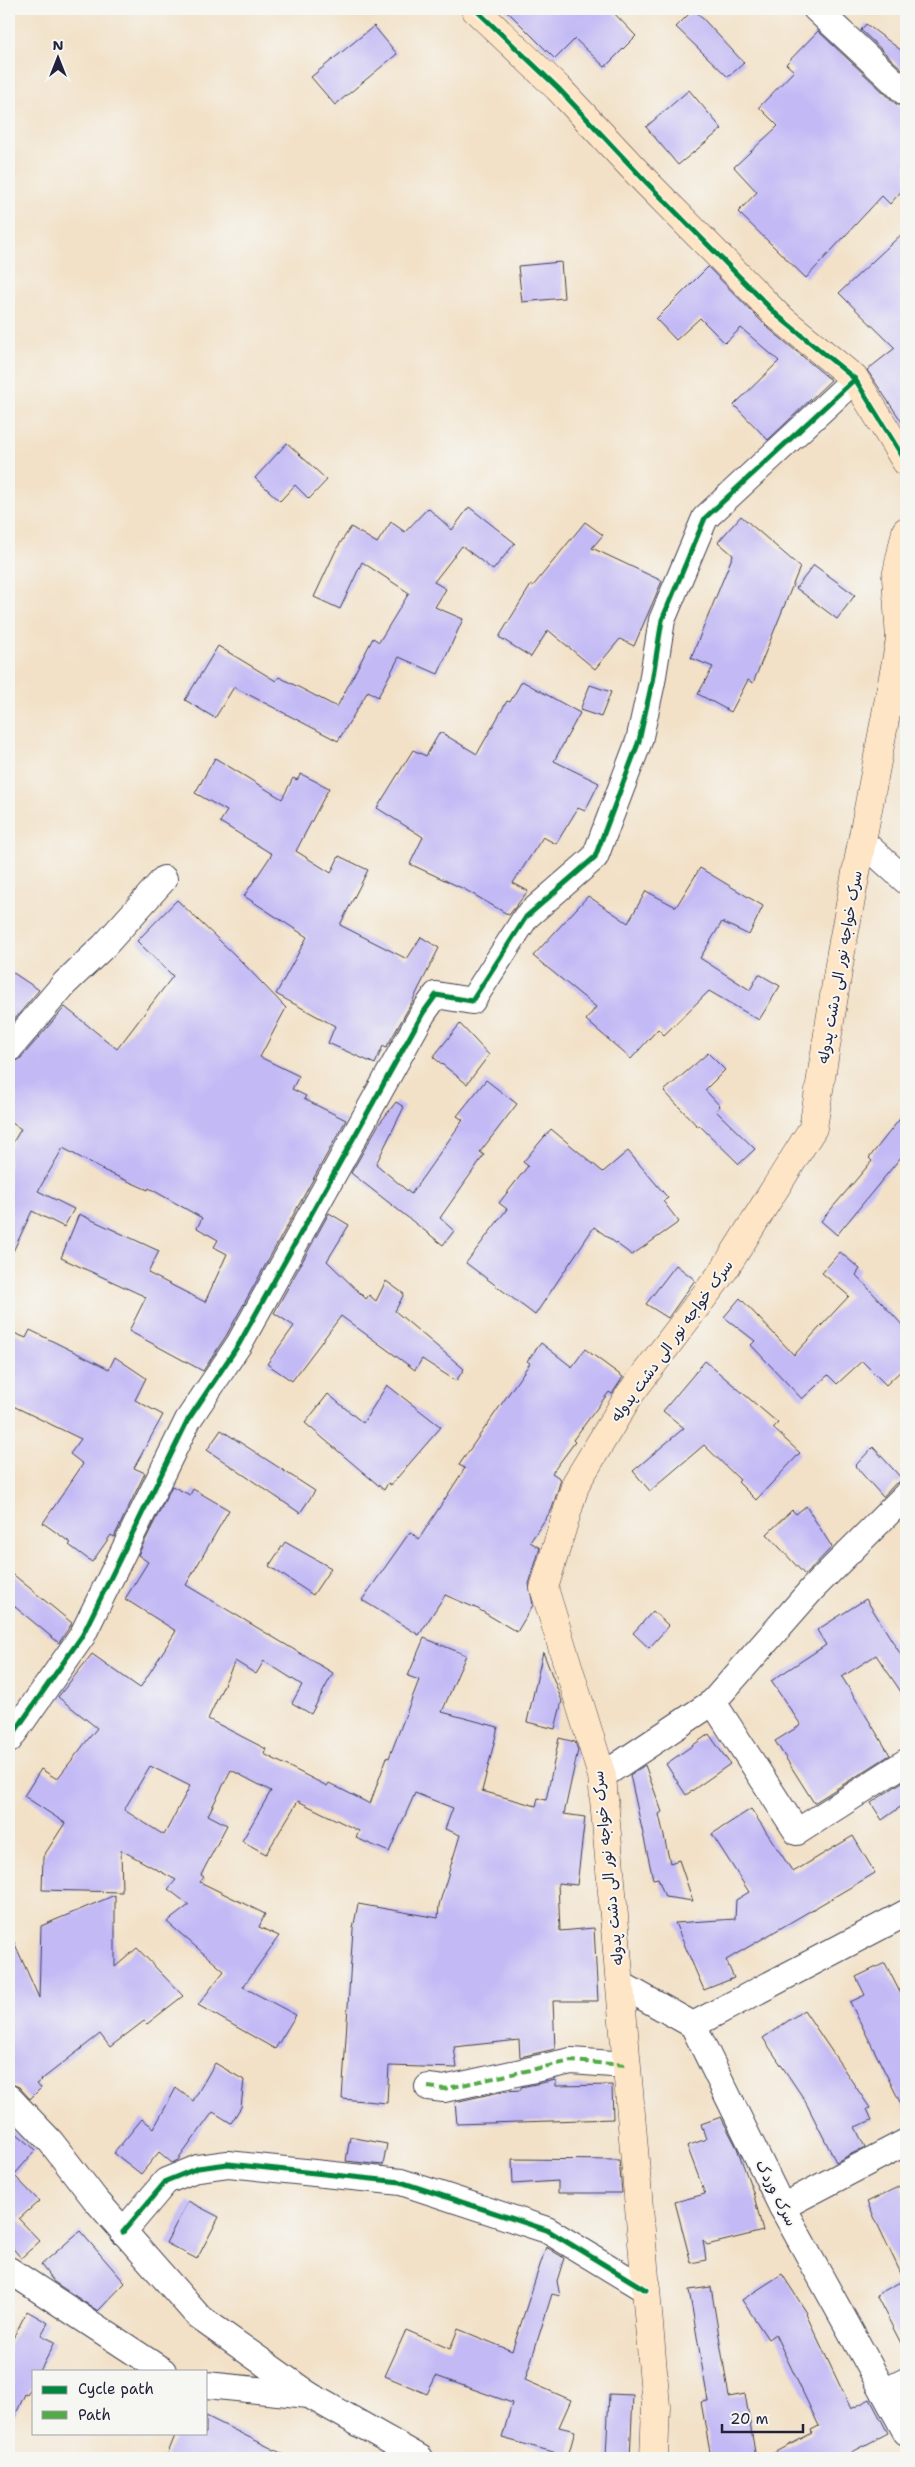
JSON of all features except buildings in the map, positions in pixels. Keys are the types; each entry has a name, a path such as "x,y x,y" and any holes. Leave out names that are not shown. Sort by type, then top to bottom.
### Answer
{"main road":[{"path":"475,9 558,88 647,183 778,316 855,379 906,462"},
{"name":"سرک خواجه نور الی دشت پدوله","path":"654,2458 656,2406 602,1776 544,1588 576,1483 630,1394 724,1270 813,1128 841,952 900,640 896,577 906,531"}],"street":[{"path":"830,14 906,93"},
{"path":"9,1740 82,1636 188,1420 239,1344 423,1013 436,995 472,1001 526,918 596,856 639,742 652,682 662,620 705,518 855,379"},
{"path":"863,842 906,881"},
{"path":"9,1049 65,983 104,946 164,879"},
{"path":"602,1776 713,1702 813,1588 906,1495"},
{"path":"713,1702 797,1832 906,1762"},
{"path":"620,1984 693,2025 906,1914"},
{"name":"سرک وردک","path":"693,2025 782,2207 895,2387 906,2432"},
{"path":"428,2087 444,2089 571,2061 626,2065"},
{"path":"9,2098 51,2142 95,2199 199,2317 309,2394 420,2458"},
{"path":"782,2207 906,2142"},
{"path":"124,2232 166,2181 198,2168 228,2164 401,2182 547,2230 646,2290"},
{"path":"9,2270 161,2370"},
{"path":"208,2385 309,2394"}],"marked path":[{"path":"428,2087 444,2089 571,2061 626,2065"}],"cycle path":[{"path":"475,9 558,88 647,183 778,316 855,379 906,462"},
{"path":"9,1740 82,1636 188,1420 239,1344 423,1013 436,995 472,1001 526,917 595,857 639,741 652,682 662,620 705,518 855,379"},
{"path":"123,2232 166,2181 198,2168 228,2164 401,2182 547,2230 646,2290"}]}
